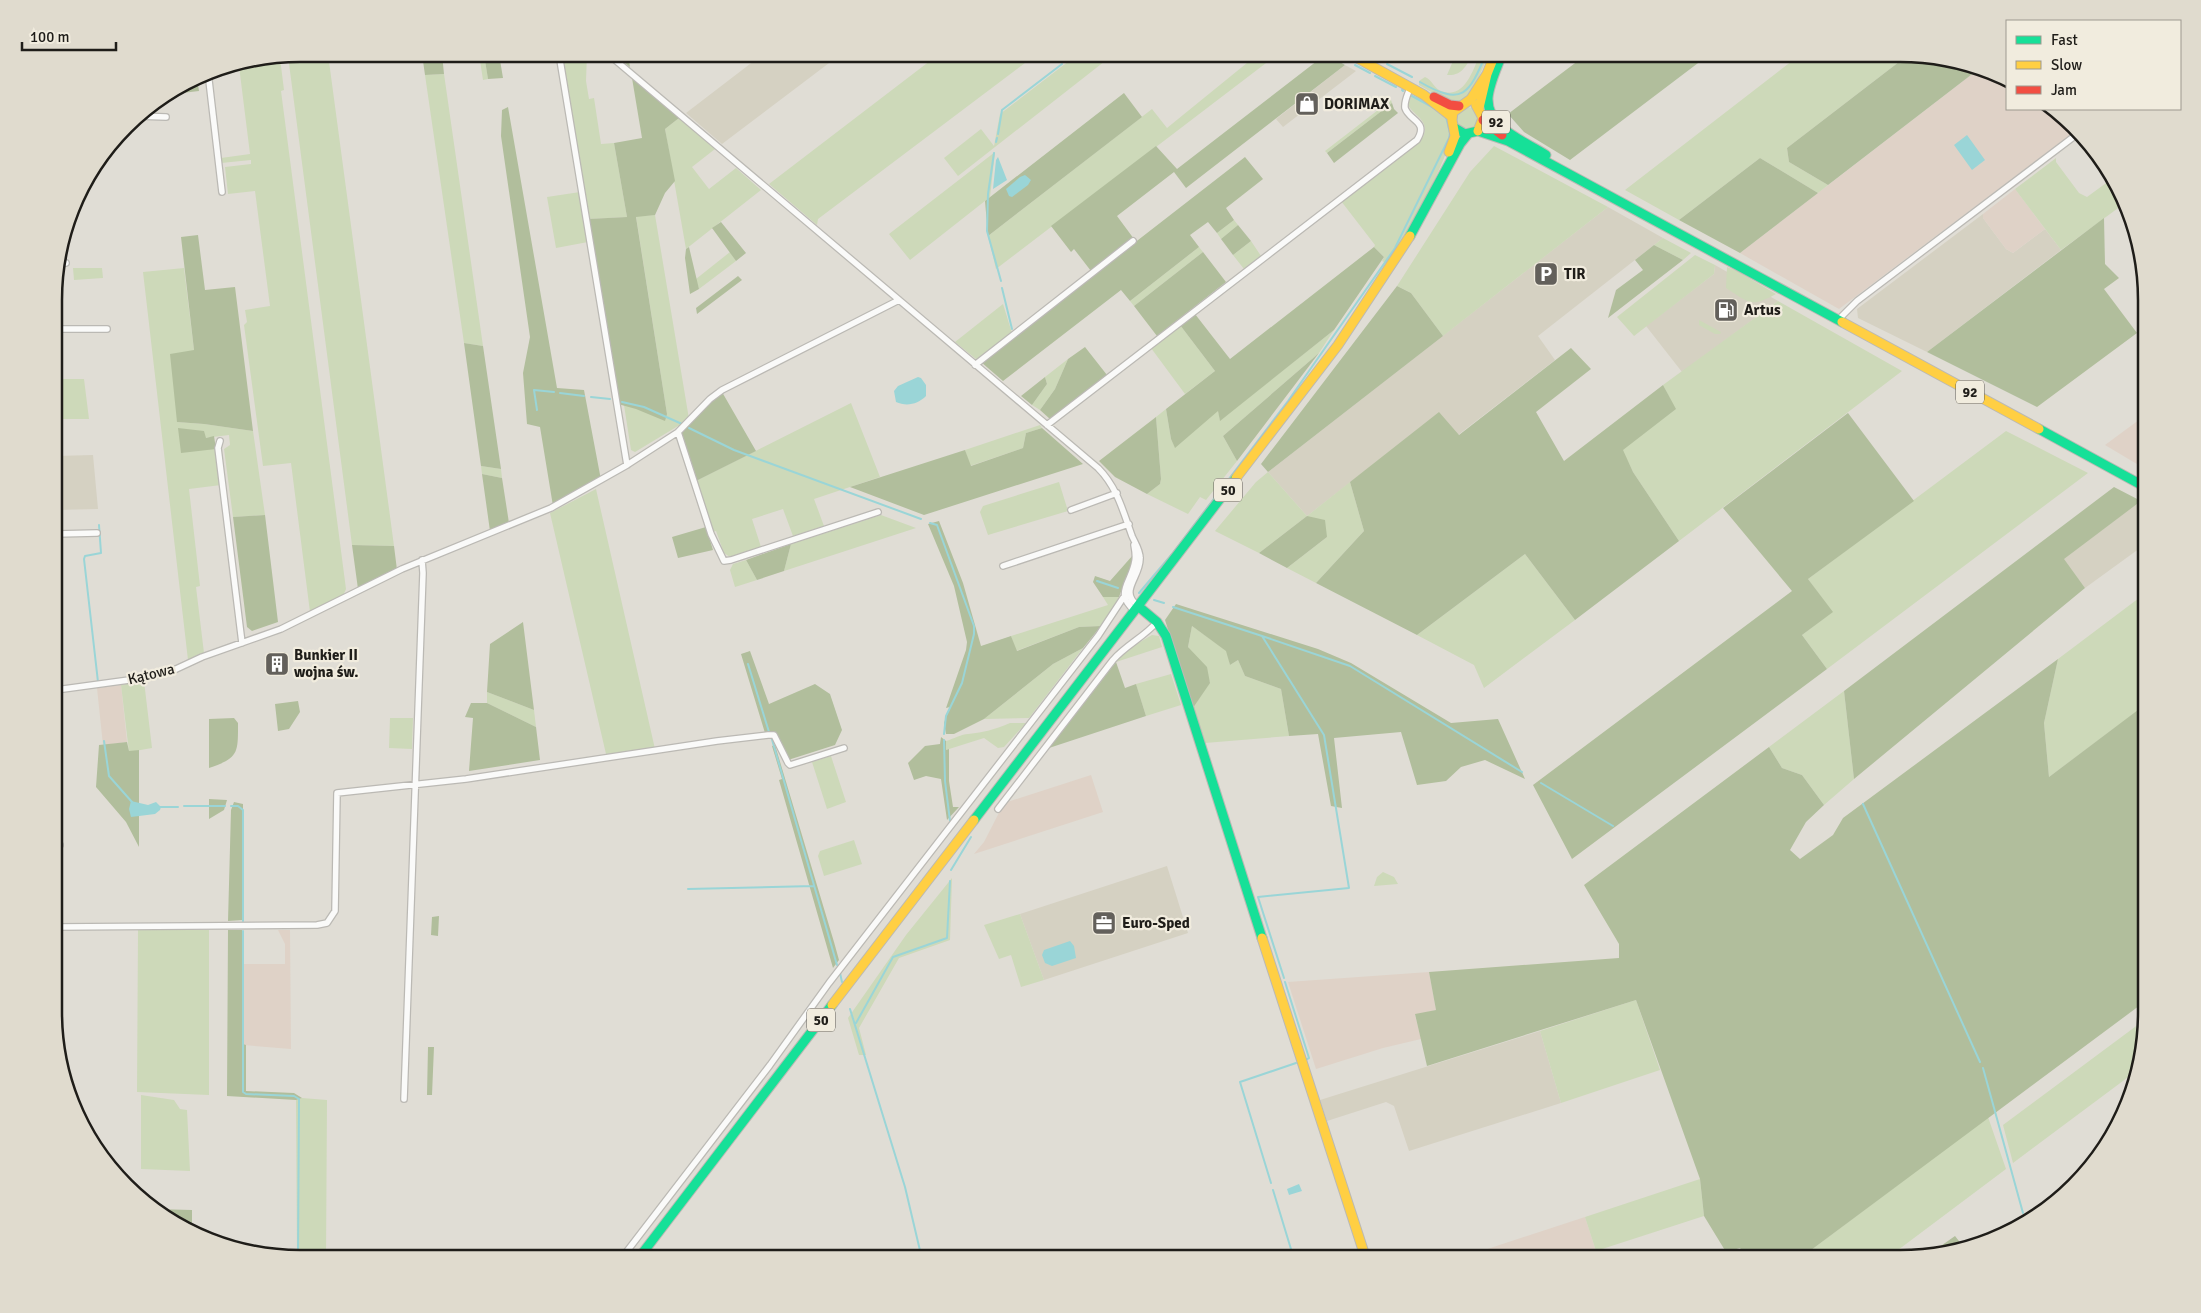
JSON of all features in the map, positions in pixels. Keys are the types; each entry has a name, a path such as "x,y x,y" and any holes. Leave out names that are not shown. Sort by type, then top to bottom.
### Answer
{"main road":[{"path":"1364,62 1424,95 1452,118 1455,128 1460,132 1468,134 1478,131 1483,120 1479,108 1492,62"},
{"name":"92","path":"1499,62 1488,98 1488,105 1492,116 1499,125 1548,157 1554,165"},
{"path":"1452,118 1463,104 1472,99 1487,74"},
{"path":"1424,95 1479,108"},
{"name":"92","path":"1483,120 1508,140 2138,483"},
{"name":"50","path":"1440,179 1440,173 1454,140 1455,128"},
{"name":"92","path":"1478,131 1508,140"},
{"name":"50","path":"645,1250 1348,332 1403,248 1440,179 1460,144 1468,134"},
{"path":"1137,609 1155,624 1168,647 1363,1250"}],"street":[{"path":"560,62 627,465"},
{"path":"617,62 1098,468 1116,493 1129,524 1140,560 1127,596 1093,643 834,976 775,1058 628,1250"},
{"path":"209,81 222,192"},
{"path":"1047,425 1417,140 1420,127 1406,111 1405,106 1410,88"},
{"path":"149,116 166,117"},
{"path":"1838,320 1857,301 2074,137"},
{"path":"975,365 1133,241"},
{"name":"Kątowa","path":"62,689 151,678 281,629 422,560 551,508 627,465 678,432 710,399 722,390 899,300"},
{"path":"62,329 107,329"},
{"path":"678,432 711,534 724,561 878,512"},
{"path":"220,441 218,448 242,643"},
{"path":"1071,510 1116,493"},
{"path":"1003,566 1129,524"},
{"path":"62,534 97,533"},
{"path":"404,1099 422,560"},
{"path":"1127,596 1127,605 1137,609"},
{"path":"998,809 1121,650 1144,635 1155,624"},
{"path":"62,927 317,925 327,923 333,918 335,912 337,793 415,785 550,767 717,741 774,735 790,765 844,748"}],"shaded area":[{"path":"753,62 830,62 722,144 686,113"},
{"path":"1345,65 1356,71 1283,127 1276,119"},
{"path":"1972,74 2006,87 2006,110 2043,110 2071,134 1839,309 1740,253"},
{"path":"2015,189 2045,229 2013,253 2006,249 1983,218 1983,214"},
{"path":"1608,207 1663,238 1538,336 1555,360 1458,435 1439,413 1307,516 1268,472"},
{"path":"1983,214 1983,218 2006,249 2013,253 2045,229 2061,250 1927,352 1858,318 1857,309"},
{"path":"1715,265 1778,301 1682,372 1646,326 1714,274"},
{"path":"2138,421 2138,465 2105,445"},
{"path":"93,455 98,509 62,510 62,456"},
{"path":"2138,503 2138,550 2085,588 2063,559"},
{"path":"121,685 127,742 103,745 97,688"},
{"path":"1091,775 1103,812 974,854 984,842 1004,803"},
{"name":"Euro-Sped","path":"1167,866 1188,933 1044,980 1020,914"},
{"path":"278,930 290,930 291,1049 243,1045 243,964 285,964 285,944"},
{"path":"1429,972 1436,1010 1415,1015 1421,1039 1383,1048 1316,1069 1288,982"},
{"path":"1540,1031 1561,1103 1409,1151 1394,1106 1386,1102 1327,1121 1320,1100"},
{"path":"1585,1217 1596,1250 1484,1250"}],"green space":[{"path":"329,62 394,546 352,545 289,63"},
{"path":"423,62 443,62 444,74 425,75"},
{"path":"480,62 485,62 488,79 483,80"},
{"path":"485,62 500,62 503,78 488,79"},
{"path":"562,62 587,62 586,81 589,99 594,98 601,144 614,143 627,217 588,219"},
{"path":"929,62 1026,62 818,219 817,225 769,184"},
{"path":"1068,62 1104,62 958,176 944,158 981,129 994,146 1000,114"},
{"path":"1248,62 1268,62 996,269 988,236 1152,109 1167,128"},
{"path":"1316,62 1340,62 1345,65 1186,188 1174,172 1117,216 1134,239 1091,271 1074,249 1071,252 1051,226 1156,146 1177,169"},
{"path":"1453,62 1468,62 1460,72 1447,75"},
{"path":"1477,62 1485,62 1473,90 1461,101 1445,100 1419,85 1419,81 1425,77 1439,90 1448,93 1455,92 1471,76"},
{"path":"1576,62 1699,62 1570,160 1524,132 1508,114"},
{"path":"1791,62 1899,62 1787,148 1789,162 1828,185 1818,193 1760,158 1679,220 1625,190"},
{"path":"1899,62 1947,67 1972,74 1828,185 1789,162 1787,148"},
{"path":"281,64 284,90 281,91 346,589 343,596 310,612 291,463 263,466 244,325 247,322 245,310 270,306 255,191 228,194 225,167 251,164 251,160 221,163 221,158 250,154 240,71"},
{"path":"444,74 483,346 464,343 425,75"},
{"path":"632,78 679,118 665,129 675,181 665,193 655,215 636,217 667,414 665,421 618,404 588,219 627,217 614,143 642,138"},
{"path":"198,86 199,91 183,93"},
{"path":"1124,93 1142,117 988,236 985,201"},
{"path":"1411,96 1423,100 1444,115 1451,132 1444,158 1436,177 1388,264 1382,261 1384,257 1374,247 1375,245 1341,201 1423,137 1425,127 1421,119 1408,105"},
{"path":"1391,100 1392,103 1327,153 1325,151"},
{"path":"1392,103 1398,113 1334,163 1327,153"},
{"path":"508,107 557,388 584,390 601,480 553,506 540,427 527,424 523,373 530,337 501,136 502,110"},
{"path":"1467,107 1475,110 1478,118 1475,126 1467,129 1459,126 1456,118 1459,110"},
{"path":"679,118 715,149 692,167 709,189 736,168 761,190 686,249 665,129"},
{"path":"1494,146 1608,207 1443,336 1411,293 1397,286 1470,172"},
{"path":"995,152 990,197 910,260 889,234"},
{"path":"1245,157 1263,179 1226,208 1234,220 1217,233 1208,222 1190,235 1199,247 1130,301 1121,290 1003,381 981,362"},
{"path":"1760,158 1818,193 1740,253 1679,220"},
{"path":"2056,158 2056,162 2079,193 2087,197 2108,182 2119,207 2061,250 2015,189"},
{"path":"580,192 588,242 556,248 547,197"},
{"path":"655,215 689,419 681,427 678,426 635,452 631,450 624,405 667,414 636,216"},
{"path":"2104,218 2105,264 2119,278 2104,289 2137,333 2037,407 1927,352"},
{"path":"1234,220 1238,225 1221,239 1217,233"},
{"path":"721,222 746,253 736,261 712,228"},
{"path":"1238,225 1251,241 1233,255 1221,239"},
{"path":"198,235 205,290 235,287 253,431 177,422 170,354 194,350 181,237"},
{"path":"1663,238 1691,253 1683,260 1654,245"},
{"path":"1251,241 1261,256 1244,269 1233,255"},
{"path":"1654,245 1683,260 1608,318 1616,290 1643,270 1635,260"},
{"path":"689,247 699,289 690,294 685,258 686,249"},
{"path":"1199,247 1203,252 1134,306 1130,301"},
{"path":"1374,247 1384,257 1334,330 1220,421 1218,411 1175,448 1171,439 1166,409 1215,371 1180,325 1195,314 1230,359"},
{"path":"730,252 736,261 699,289 696,279"},
{"path":"1203,252 1226,282 1157,336 1134,306"},
{"path":"1695,255 1715,265 1714,274 1634,336 1617,317"},
{"path":"1727,267 1776,294 1761,301 1750,302 1746,300 1726,288"},
{"path":"73,268 102,268 103,278 74,280"},
{"path":"184,268 194,350 177,422 253,431 265,515 233,517 224,449 230,445 229,435 205,438 178,428 216,449 221,485 189,489 200,586 196,587 204,653 188,660 143,272"},
{"path":"738,276 742,280 697,314 696,308"},
{"path":"1397,286 1411,293 1443,336 1268,472 1261,464"},
{"path":"1778,301 1902,371 1679,541 1633,472 1622,450 1675,409 1663,385"},
{"path":"1003,304 1012,333 980,359 976,359 955,342"},
{"path":"1699,320 1721,332 1720,334 1715,334 1699,325"},
{"path":"1180,325 1215,371 1185,394 1151,348"},
{"path":"1334,330 1319,353 1223,436 1237,461 1206,500 1200,497 1188,514 1147,494 1160,484 1161,479 1156,417 1166,409 1171,439 1175,447 1218,410 1220,420"},
{"path":"464,343 483,346 501,469 481,466"},
{"path":"1085,347 1107,375 1050,419 1040,410 1055,389 1068,359"},
{"path":"1571,348 1591,369 1536,412 1564,461 1663,385 1676,409 1623,450 1633,472 1679,541 1575,620 1525,554 1417,635 1316,583 1364,531 1350,482 1439,412 1459,435"},
{"path":"1319,353 1237,461 1223,436"},
{"path":"1068,359 1055,389 1040,410 1032,405 1047,384 1045,377"},
{"path":"1045,377 1047,384 1032,405 1021,396"},
{"path":"62,379 84,379 89,419 62,419"},
{"path":"722,392 756,451 696,481 680,434"},
{"path":"851,403 880,477 814,499 824,526 793,536 783,509 752,519 761,547 730,557 724,553 716,531 711,532 696,481"},
{"path":"1848,413 1914,501 1808,579 1833,612 1802,635 1827,669 1572,859 1533,785 1792,591 1723,508"},
{"path":"1156,417 1161,479 1160,484 1147,494 1115,477 1099,461"},
{"path":"1040,425 1042,428 1026,433 1023,448 970,466 965,450"},
{"path":"178,428 204,431 206,438 214,436 216,449 181,453"},
{"path":"1042,428 1083,464 924,515 850,487 965,450 971,466 1023,448 1026,433"},
{"path":"2006,431 2088,473 1827,669 1802,635 1832,612 1808,579"},
{"path":"481,466 501,469 502,478 482,474"},
{"path":"1268,472 1307,516 1259,553 1215,531 1256,482"},
{"path":"482,474 502,478 509,523 490,531"},
{"path":"1059,482 1068,511 988,535 980,512 983,506"},
{"path":"1350,482 1364,531 1316,583 1287,568 1327,537 1307,516"},
{"path":"2114,487 2138,499 2138,503 2064,559 2085,588 1854,779 1844,691"},
{"path":"596,489 655,749 606,754 550,513"},
{"path":"265,515 278,622 252,631 247,627 233,517"},
{"path":"881,515 916,528 784,571 791,544"},
{"path":"1307,516 1325,520 1327,537 1287,568 1259,553"},
{"path":"939,521 963,583 981,646 1011,636 1017,651 1079,627 1101,626 1083,648 1053,664 984,719 954,734 946,734 944,723 950,707 946,708 967,642 954,586 928,524"},
{"path":"706,527 713,550 678,558 672,537"},
{"path":"791,544 784,571 757,580 746,560"},
{"path":"352,545 394,546 397,570 358,589"},
{"path":"1525,554 1575,620 1484,688 1474,665 1417,635"},
{"path":"1133,555 1119,597 1103,597 1093,582 1095,576 1110,581"},
{"path":"746,560 757,580 735,587 730,570 733,564"},
{"path":"1103,597 1119,597 1101,626 1079,627 1016,651 1011,636 1108,605"},
{"path":"2138,599 2138,711 2049,777 2044,723 2058,659"},
{"path":"1176,604 1318,649 1351,663 1451,723 1498,719 1525,779 1485,760 1461,767 1446,781 1417,785 1401,732 1334,738 1342,808 1331,806 1318,734 1289,736 1281,689 1245,676 1238,660 1230,665 1226,651 1192,626 1188,647 1207,667 1210,683 1193,708 1165,620"},
{"path":"523,622 534,710 487,692 490,644"},
{"path":"1192,626 1227,651 1230,665 1238,660 1245,676 1281,689 1289,736 1205,743 1193,708 1210,682 1188,647"},
{"path":"1152,635 1159,636 1162,647 1116,662 1128,649"},
{"path":"1083,648 1029,718 984,719 1053,664"},
{"path":"750,651 769,704 815,684 830,694 842,730 835,745 788,760 773,732 765,733 741,654"},
{"path":"2058,659 2044,723 2049,777 2138,710 2138,1007 1811,1250 1742,1250 1740,1248 1725,1250 1704,1216 1700,1179 1636,1000 1427,1066 1415,1014 1436,1010 1429,972 1619,958 1619,944 1584,885 1769,747 1782,768 1802,775 1824,805 1806,822 1790,850 1800,859 1833,835 1843,818"},
{"path":"1116,662 1125,688 1136,684 1146,716 1049,748"},
{"path":"1171,674 1181,705 1146,716 1136,684"},
{"path":"144,681 152,748 129,752 121,685"},
{"path":"1844,691 1854,779 1824,805 1802,775 1782,768 1769,747"},
{"path":"487,692 534,710 536,727 487,703"},
{"path":"298,701 300,712 289,729 278,731 275,704"},
{"path":"471,703 487,703 536,727 540,760 469,771 473,718 465,717"},
{"path":"234,718 238,723 238,741 235,753 226,761 209,768 209,719"},
{"path":"390,718 413,718 412,749 389,748"},
{"path":"1010,723 1026,723 1004,747 998,748 984,738 946,750 946,741"},
{"path":"941,737 946,741 946,750 949,749 949,781 953,807 959,807 947,820 941,779 926,776 914,780 908,763 925,746 940,744"},
{"path":"127,742 129,751 139,750 139,847 126,822 96,787 99,745"},
{"path":"775,745 839,960 833,968 779,780 782,779 772,746"},
{"path":"831,756 846,802 827,809 812,762"},
{"path":"209,799 227,800 224,810 209,819"},
{"path":"234,802 243,804 243,920 228,921 231,810"},
{"path":"854,840 862,864 824,876 818,856 820,851"},
{"path":"1383,872 1394,877 1398,884 1374,886 1377,877"},
{"path":"952,878 950,940 899,958 859,1028 866,1055 859,1055 848,1018 906,935"},
{"path":"1020,914 1044,980 1021,987 1011,955 999,959 984,925"},
{"path":"439,916 438,936 431,935 432,917"},
{"path":"138,930 209,930 209,1095 137,1092"},
{"path":"228,930 242,930 243,1044 246,1045 246,1091 294,1093 302,1098 296,1100 227,1096"},
{"path":"1636,1000 1660,1070 1561,1103 1540,1031"},
{"path":"2138,1025 2134,1059 2129,1076 2013,1163 2003,1125"},
{"path":"428,1047 434,1047 432,1095 427,1095"},
{"path":"141,1095 174,1100 180,1109 187,1110 190,1171 141,1169"},
{"path":"302,1098 327,1100 326,1250 297,1250 296,1100"},
{"path":"1988,1117 2006,1169 1898,1250 1811,1250"},
{"path":"1700,1179 1704,1216 1599,1250 1596,1250 1585,1217"},
{"path":"167,1209 192,1210 192,1224"},
{"path":"1955,1236 1960,1243 1947,1246 1939,1247"}],"water":[{"path":"1967,135 1985,160 1972,170 1954,145"},
{"path":"998,157 1007,180 993,189 996,160"},
{"path":"1025,175 1031,180 1028,185 1012,197 1009,196 1006,189"},
{"path":"918,377 926,385 926,396 912,404 896,402 894,391 898,386"},
{"path":"131,801 148,805 156,802 161,807 155,814 131,817 129,809"},
{"path":"1070,941 1074,946 1076,958 1052,966 1045,963 1042,955 1044,950"},
{"path":"1299,1184 1302,1191 1289,1195 1287,1189"}],"waterway":[{"path":"1420,82 1434,90 1455,95 1469,87 1482,62"},
{"path":"998,134 1002,110 1062,64"},
{"path":"1387,64 1412,77"},
{"path":"1355,65 1370,73"},
{"path":"1375,76 1396,87"},
{"path":"1412,96 1434,108"},
{"path":"1139,593 1172,554 1288,401 1395,248 1449,138 1450,133 1446,117"},
{"path":"996,142 997,138"},
{"path":"994,153 988,194 987,231 1001,281"},
{"path":"1002,288 1012,329"},
{"path":"537,410 534,390 554,392"},
{"path":"560,393 584,396"},
{"path":"591,397 610,399"},
{"path":"622,402 644,407 682,424"},
{"path":"689,428 734,450 921,519"},
{"path":"930,523 937,525 974,626 974,634 962,683 946,716 944,734"},
{"path":"98,682 84,559 85,556 101,553 99,525"},
{"path":"1097,581 1118,588"},
{"path":"1154,600 1164,603"},
{"path":"1173,607 1262,636 1324,735 1349,888 1258,897 1284,978"},
{"path":"1262,636 1350,666 1522,772"},
{"path":"748,664 769,732"},
{"path":"771,736 837,965"},
{"path":"944,740 945,781 950,821"},
{"path":"104,741 109,776 132,802"},
{"path":"1541,783 1613,826"},
{"path":"1863,804 1980,1062"},
{"path":"184,806 225,806"},
{"path":"231,806 238,806 243,810 243,921"},
{"path":"159,807 178,807"},
{"path":"951,870 971,837"},
{"path":"856,1023 893,957 947,938 950,881"},
{"path":"688,889 814,886"},
{"path":"243,931 243,1092 246,1094 294,1096 299,1099 298,1250"},
{"path":"840,973 842,982"},
{"path":"1285,982 1309,1058 1305,1060"},
{"path":"850,1009 905,1187 920,1250"},
{"path":"1271,1183 1240,1082 1296,1063"},
{"path":"1983,1068 2023,1213"},
{"path":"1273,1190 1291,1250"}],"traffic: fast":[{"path":"1499,62 1490,87 1489,109 1500,126 1546,155"},
{"path":"1455,128 1465,134 1478,131 1508,141 1842,322"},
{"path":"1410,236 1460,144 1468,134"},
{"path":"2039,429 2138,483"},
{"path":"974,820 1236,478"},
{"path":"1138,606 1157,622 1166,636 1262,938"},
{"path":"645,1250 832,1005"}],"traffic: slow":[{"path":"1364,62 1424,95 1452,117"},
{"path":"1479,108 1492,62"},
{"path":"1449,152 1455,136 1452,120 1453,112 1471,99 1487,74"},
{"path":"1476,105 1483,118 1478,131"},
{"path":"1236,478 1338,345 1410,236"},
{"path":"1842,322 2039,429"},
{"path":"832,1005 974,820"},
{"path":"1262,938 1363,1250"}],"traffic: jam":[{"path":"1434,97 1450,105 1459,106"},
{"path":"1483,120 1502,135"}],"place":[{"name":"DORIMAX","path":"1307,104"},
{"name":"TIR","path":"1546,274"},
{"name":"Artus","path":"1726,310"},
{"name":"Bunkier II wojna św.","path":"277,664"},
{"name":"Euro-Sped","path":"1104,923"}]}
